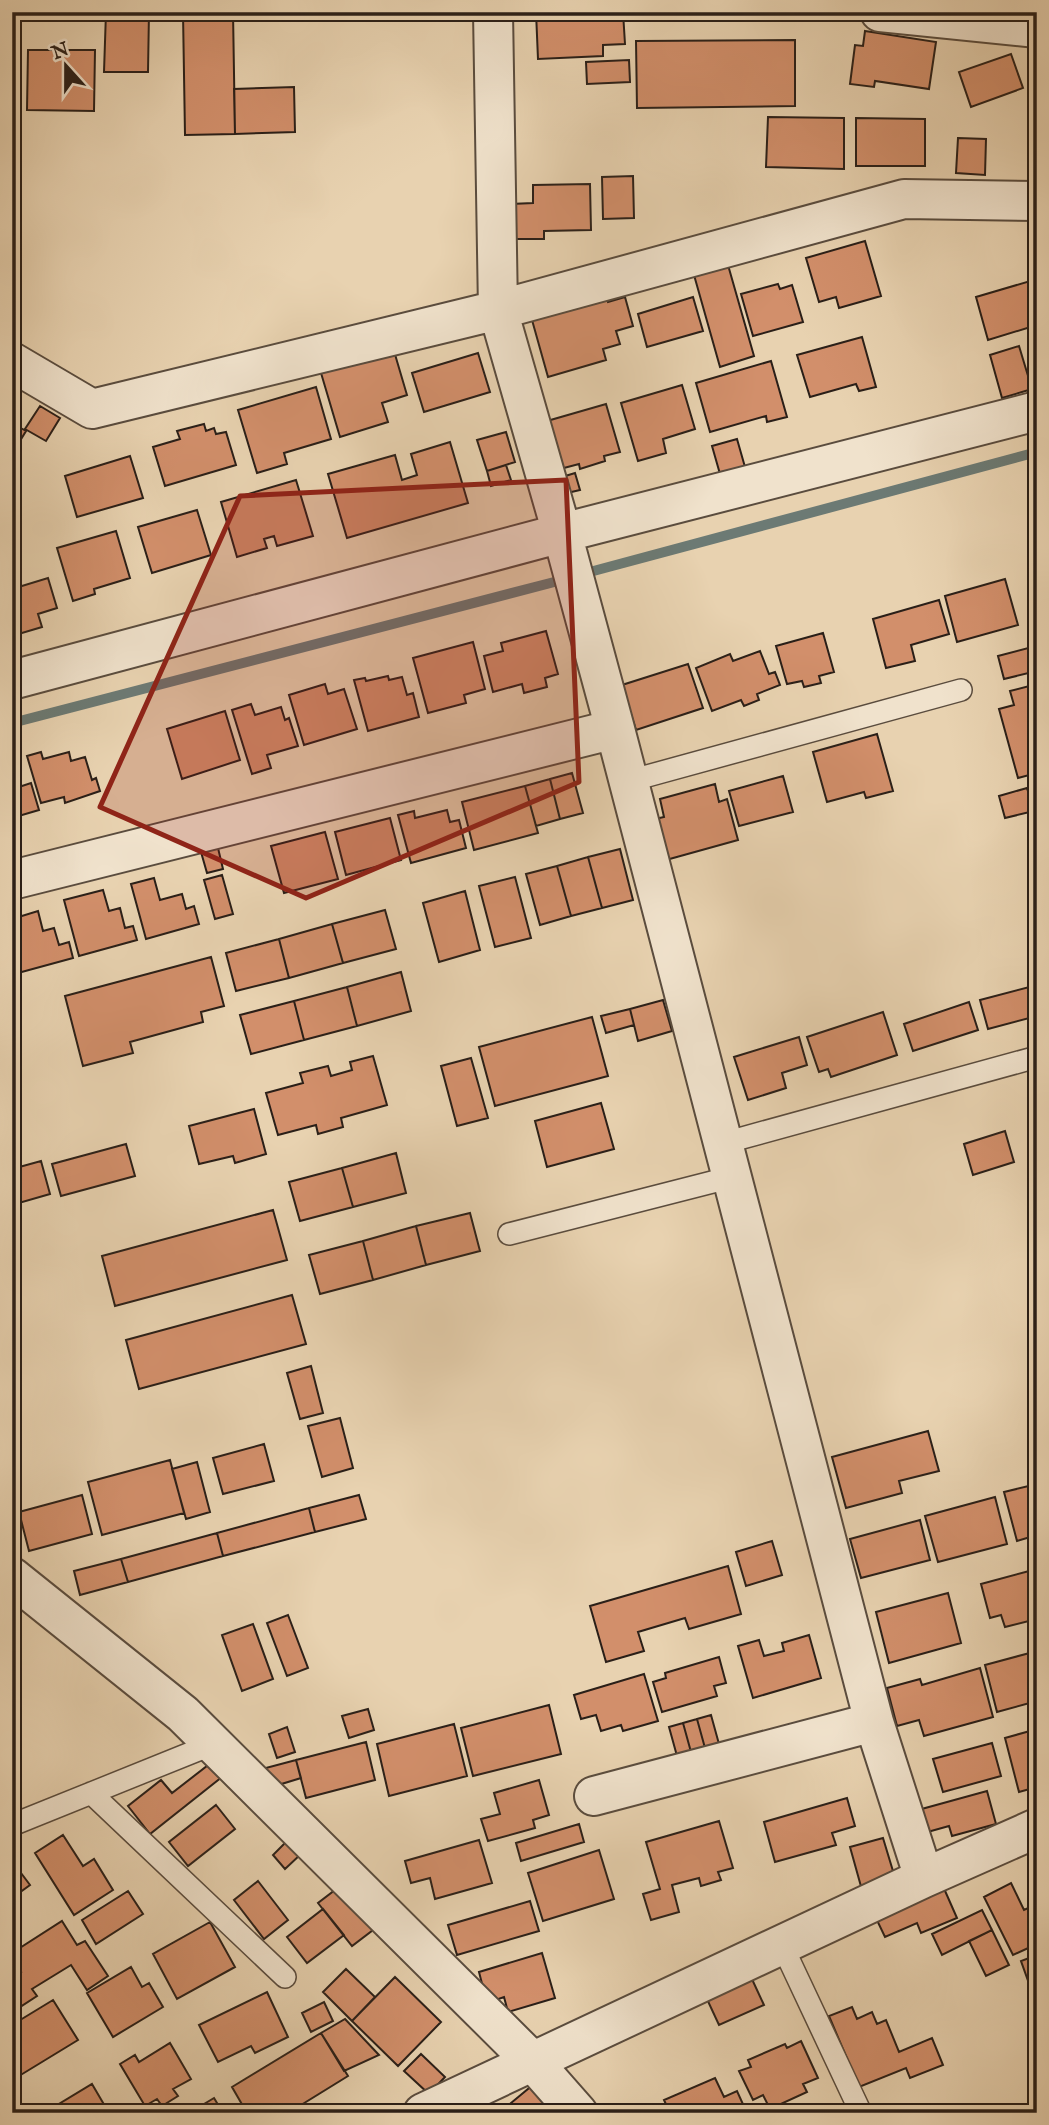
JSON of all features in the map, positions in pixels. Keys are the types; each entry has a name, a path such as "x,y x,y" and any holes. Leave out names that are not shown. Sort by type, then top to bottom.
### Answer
{"street":[{"path":"493,12 498,310 629,781 874,1722 924,1878"},
{"path":"880,12 1037,28"},
{"path":"12,362 92,409 498,310 904,200 1037,201"},
{"path":"12,680 562,533 1037,411"},
{"path":"12,880 615,729"},
{"path":"12,1577 183,1714 534,2063 578,2113"},
{"path":"594,1796 874,1722"},
{"path":"423,2113 924,1878 1037,1828"}],"lane":[{"path":"629,781 961,690"},
{"path":"509,1234 1037,1057"},
{"path":"12,1825 213,1744"},
{"path":"91,1793 285,1977"},
{"path":"782,1945 861,2113"}],"highlighted area":[{"path":"566,480 579,782 306,898 100,807 240,496"}],"building":[{"path":"106,12 149,12 148,72 104,72"},
{"path":"233,12 235,134 185,135 183,13"},
{"path":"536,12 623,12 625,44 603,45 603,56 538,59"},
{"path":"865,31 936,42 929,89 875,81 874,87 850,84 855,45 863,46"},
{"path":"795,40 795,106 637,108 636,41"},
{"path":"28,50 95,50 94,111 27,110"},
{"path":"1011,54 1023,88 971,107 959,72"},
{"path":"1036,58 1037,104 1033,104"},
{"path":"629,60 630,82 587,84 586,62"},
{"path":"12,64 20,84 18,117 12,119"},
{"path":"294,87 295,132 235,134 234,89"},
{"path":"768,117 844,118 844,169 766,167"},
{"path":"856,118 925,119 925,166 856,166"},
{"path":"1036,128 1037,179 1031,179"},
{"path":"958,138 986,139 985,175 956,173"},
{"path":"633,176 634,218 603,219 602,177"},
{"path":"590,184 591,230 544,231 544,239 512,239 511,204 533,203 533,185"},
{"path":"865,241 881,296 839,308 836,297 819,302 806,258"},
{"path":"728,265 754,356 720,367 694,275"},
{"path":"1037,279 1037,325 988,340 976,297"},
{"path":"778,284 780,289 792,285 803,322 753,336 741,294"},
{"path":"625,297 633,326 616,331 620,344 603,349 606,360 548,377 532,320 607,299 608,302"},
{"path":"693,297 703,331 647,347 638,314"},
{"path":"862,337 876,387 859,391 856,384 810,397 797,355"},
{"path":"1019,346 1032,389 1002,398 990,355"},
{"path":"394,351 407,395 382,403 388,422 340,437 321,373"},
{"path":"478,353 490,392 424,412 412,373"},
{"path":"771,361 787,417 767,422 766,416 710,432 696,383"},
{"path":"682,385 695,429 663,439 666,453 638,461 621,403"},
{"path":"316,387 331,439 284,453 287,464 257,473 238,410"},
{"path":"606,404 620,452 604,456 605,461 580,469 579,464 560,469 547,421"},
{"path":"40,406 60,418 46,441 25,429"},
{"path":"12,423 26,431 12,454"},
{"path":"204,424 206,431 214,428 216,434 226,432 236,465 165,486 153,447 180,439 177,431"},
{"path":"506,432 515,462 487,471 477,440"},
{"path":"737,439 745,467 720,474 712,446"},
{"path":"450,442 468,503 347,538 328,474 395,455 402,480 417,475 411,454"},
{"path":"130,456 143,498 77,517 65,476"},
{"path":"506,465 511,480 491,486 487,471"},
{"path":"575,473 580,490 567,493 562,477"},
{"path":"296,480 313,536 277,546 274,536 264,539 267,548 237,557 221,502"},
{"path":"197,510 211,555 152,573 138,527"},
{"path":"116,531 130,578 94,589 95,594 73,601 57,548"},
{"path":"48,578 57,608 38,614 42,627 12,636 12,589"},
{"path":"1005,579 1018,625 957,642 945,596"},
{"path":"939,600 949,634 911,645 915,661 886,668 873,619"},
{"path":"546,631 558,674 545,678 547,687 524,693 522,684 493,692 484,656 503,651 501,643"},
{"path":"823,633 834,672 819,676 821,683 804,687 802,681 787,684 776,646"},
{"path":"473,642 485,689 464,695 466,703 428,713 413,658"},
{"path":"1036,646 1037,671 1004,679 998,656"},
{"path":"760,651 769,674 775,672 780,685 757,694 759,700 744,706 741,700 712,711 696,668 730,654 733,661"},
{"path":"688,664 703,708 636,730 622,685"},
{"path":"388,676 389,680 402,677 407,695 413,693 419,717 368,731 354,680 365,678 366,681"},
{"path":"325,684 328,694 344,689 357,729 304,745 289,695"},
{"path":"1037,684 1037,773 1018,778 999,709 1014,705 1010,691"},
{"path":"251,704 255,715 281,707 285,720 289,718 298,746 267,755 271,768 252,774 232,710"},
{"path":"225,711 240,760 182,779 167,729"},
{"path":"877,734 893,791 866,798 864,792 827,802 813,752"},
{"path":"41,752 43,759 69,752 71,761 85,757 92,780 96,778 100,791 65,803 64,797 41,803 27,756"},
{"path":"12,771 19,787 31,783 39,810 12,818"},
{"path":"572,773 583,813 560,819 550,779"},
{"path":"783,776 793,812 739,826 729,791"},
{"path":"550,779 560,819 536,826 525,786"},
{"path":"715,784 719,802 727,799 738,840 666,860 655,819 664,817 660,799"},
{"path":"525,786 538,833 474,850 462,802"},
{"path":"1027,788 1034,811 1005,818 999,796"},
{"path":"447,810 450,822 459,820 466,848 411,863 398,815 414,811 415,818"},
{"path":"390,818 401,860 346,875 335,832"},
{"path":"325,832 338,879 284,893 271,846"},
{"path":"218,848 223,869 207,873 201,852"},
{"path":"620,849 633,900 602,908 588,857"},
{"path":"588,857 602,908 571,916 557,866"},
{"path":"557,866 571,916 540,925 526,874"},
{"path":"222,875 233,914 215,919 204,880"},
{"path":"515,877 531,938 495,947 479,886"},
{"path":"154,878 160,900 182,894 186,909 194,906 199,924 146,939 131,884"},
{"path":"103,890 109,911 120,908 125,928 133,926 137,940 79,956 64,900"},
{"path":"465,891 480,950 439,962 423,903"},
{"path":"385,910 396,949 343,963 332,924"},
{"path":"38,911 43,931 54,928 59,945 69,942 73,958 18,973 12,951 12,919"},
{"path":"332,924 343,963 289,978 279,939"},
{"path":"279,939 289,978 236,991 226,953"},
{"path":"211,957 224,1006 201,1012 203,1022 130,1042 133,1053 83,1066 65,996"},
{"path":"401,972 411,1011 357,1026 347,987"},
{"path":"1037,985 1037,1016 988,1029 980,1000"},
{"path":"347,987 357,1026 304,1040 294,1001"},
{"path":"663,1000 672,1031 638,1041 630,1009"},
{"path":"294,1001 304,1040 251,1054 240,1015"},
{"path":"969,1002 978,1030 913,1051 904,1024"},
{"path":"630,1009 634,1025 606,1033 601,1016"},
{"path":"883,1012 897,1055 831,1077 828,1069 819,1072 807,1037"},
{"path":"592,1017 608,1076 495,1106 479,1047"},
{"path":"799,1037 807,1065 782,1073 786,1088 748,1100 734,1057"},
{"path":"373,1056 387,1105 341,1118 343,1127 318,1134 316,1125 278,1135 266,1093 303,1083 300,1073 328,1066 331,1076 352,1070 350,1062"},
{"path":"471,1058 488,1118 457,1126 441,1066"},
{"path":"1037,1085 1037,1108 1030,1087"},
{"path":"601,1103 614,1149 547,1167 535,1121"},
{"path":"254,1109 266,1154 235,1163 233,1156 199,1164 189,1126"},
{"path":"1005,1131 1014,1162 973,1175 964,1144"},
{"path":"126,1144 135,1176 61,1196 52,1164"},
{"path":"396,1153 406,1193 353,1207 342,1168"},
{"path":"41,1161 50,1194 12,1205 12,1169"},
{"path":"342,1168 353,1207 300,1221 289,1182"},
{"path":"273,1210 287,1260 115,1306 102,1256"},
{"path":"470,1213 480,1251 426,1265 416,1226"},
{"path":"416,1226 426,1265 373,1280 363,1241"},
{"path":"363,1241 373,1280 320,1294 309,1255"},
{"path":"292,1295 306,1344 139,1389 126,1340"},
{"path":"311,1366 323,1413 300,1419 287,1373"},
{"path":"340,1418 353,1468 322,1477 308,1426"},
{"path":"928,1431 939,1471 899,1481 902,1493 846,1508 832,1457"},
{"path":"264,1444 274,1481 223,1494 213,1458"},
{"path":"170,1460 184,1513 102,1535 88,1482"},
{"path":"197,1462 210,1512 186,1519 172,1469"},
{"path":"1037,1484 1037,1535 1017,1541 1004,1492"},
{"path":"82,1495 92,1534 29,1551 19,1512"},
{"path":"359,1495 366,1519 315,1532 309,1508"},
{"path":"995,1497 1007,1544 938,1562 925,1516"},
{"path":"309,1508 315,1532 223,1556 217,1533"},
{"path":"920,1520 930,1560 861,1578 850,1539"},
{"path":"217,1533 223,1556 128,1582 121,1559"},
{"path":"772,1541 782,1575 746,1586 736,1552"},
{"path":"121,1559 128,1582 80,1595 74,1571"},
{"path":"728,1566 741,1614 689,1629 685,1618 638,1632 644,1651 606,1662 590,1606"},
{"path":"1033,1570 1037,1582 1037,1619 1005,1627 1001,1615 990,1618 981,1584"},
{"path":"948,1593 961,1643 889,1663 876,1612"},
{"path":"288,1615 308,1668 287,1676 267,1623"},
{"path":"253,1624 273,1679 242,1691 222,1635"},
{"path":"809,1635 821,1678 753,1698 738,1646 759,1640 764,1656 784,1651 782,1643"},
{"path":"1037,1651 1037,1701 997,1712 985,1665"},
{"path":"719,1657 726,1683 714,1686 717,1696 662,1712 653,1682 666,1678 665,1673"},
{"path":"980,1668 993,1717 924,1736 919,1720 897,1726 887,1688 920,1679 922,1685"},
{"path":"644,1674 658,1721 623,1731 621,1725 601,1731 596,1715 581,1719 574,1695"},
{"path":"549,1705 561,1754 473,1776 461,1728"},
{"path":"368,1709 374,1730 349,1738 342,1716"},
{"path":"711,1715 719,1744 705,1748 697,1719"},
{"path":"697,1719 705,1748 691,1752 683,1723"},
{"path":"683,1723 691,1752 677,1756 669,1727"},
{"path":"454,1724 467,1776 389,1796 377,1744"},
{"path":"287,1727 295,1752 277,1758 269,1734"},
{"path":"1037,1729 1037,1787 1019,1792 1005,1738"},
{"path":"366,1742 375,1780 306,1798 296,1760"},
{"path":"992,1743 1001,1776 943,1792 933,1759"},
{"path":"216,1759 227,1773 150,1834 128,1806 161,1780 172,1793"},
{"path":"296,1760 301,1778 278,1785 262,1769"},
{"path":"539,1780 549,1815 533,1820 535,1828 488,1841 481,1819 500,1814 494,1793"},
{"path":"987,1791 996,1824 952,1836 949,1826 924,1833 918,1810"},
{"path":"847,1798 855,1826 832,1833 836,1845 775,1862 764,1822"},
{"path":"216,1805 235,1829 188,1866 169,1842"},
{"path":"719,1821 733,1868 718,1872 721,1880 701,1886 699,1878 672,1885 679,1912 651,1920 643,1894 660,1889 646,1842"},
{"path":"579,1824 584,1842 521,1861 516,1843"},
{"path":"63,1835 83,1866 94,1859 113,1890 74,1915 35,1853"},
{"path":"883,1838 896,1881 862,1890 850,1847"},
{"path":"288,1840 301,1854 285,1869 273,1855"},
{"path":"479,1840 492,1883 435,1899 430,1878 411,1883 405,1861"},
{"path":"599,1850 614,1899 543,1921 528,1873"},
{"path":"12,1861 30,1885 12,1898"},
{"path":"258,1881 288,1920 264,1939 234,1900"},
{"path":"1011,1883 1024,1910 1037,1904 1037,1944 1013,1955 984,1897"},
{"path":"942,1884 957,1918 921,1933 917,1923 885,1937 874,1914"},
{"path":"339,1887 373,1930 352,1946 318,1903"},
{"path":"128,1891 143,1914 96,1944 82,1920"},
{"path":"530,1901 539,1931 457,1955 448,1925"},
{"path":"323,1909 344,1935 307,1963 287,1937"},
{"path":"982,1910 992,1930 942,1955 932,1934"},
{"path":"62,1921 77,1945 85,1941 108,1976 87,1990 71,1965 32,1989 37,1996 20,2007 12,1995 12,1977 21,1972 12,1960 12,1953"},
{"path":"210,1922 235,1967 177,1999 153,1954"},
{"path":"992,1930 1009,1965 986,1976 969,1941"},
{"path":"542,1953 555,1998 508,2012 504,1997 487,2003 479,1972"},
{"path":"1037,1955 1037,2006 1021,1961"},
{"path":"131,1967 142,1987 149,1983 163,2007 113,2037 87,1993"},
{"path":"346,1969 375,1997 352,2021 323,1992"},
{"path":"395,1977 441,2022 398,2066 352,2021"},
{"path":"751,1977 764,2005 719,2025 706,1997"},
{"path":"267,1992 288,2037 255,2053 251,2046 218,2062 199,2025"},
{"path":"53,2000 78,2040 19,2076 12,2065 12,2025"},
{"path":"324,2002 333,2021 311,2032 302,2013"},
{"path":"852,2007 857,2019 872,2012 877,2024 886,2020 899,2052 932,2038 943,2065 910,2078 906,2068 859,2087 829,2016"},
{"path":"345,2019 379,2055 344,2071 321,2033"},
{"path":"321,2033 348,2076 288,2113 247,2113 232,2087"},
{"path":"801,2041 818,2078 803,2084 807,2092 770,2109 763,2095 753,2100 739,2071 751,2067 748,2060 785,2044 787,2048"},
{"path":"170,2043 191,2079 173,2089 178,2096 162,2106 157,2099 145,2106 120,2064 135,2055 139,2062"},
{"path":"421,2054 445,2077 429,2094 404,2071"},
{"path":"715,2078 724,2097 737,2091 747,2113 670,2113 664,2100"},
{"path":"92,2084 109,2113 44,2113"},
{"path":"534,2084 556,2113 499,2113"},
{"path":"214,2098 223,2113 189,2113"},
{"path":"821,2106 824,2113 807,2113"}],"waterway":[{"path":"586,573 1037,452"},
{"path":"12,723 562,580"}]}
